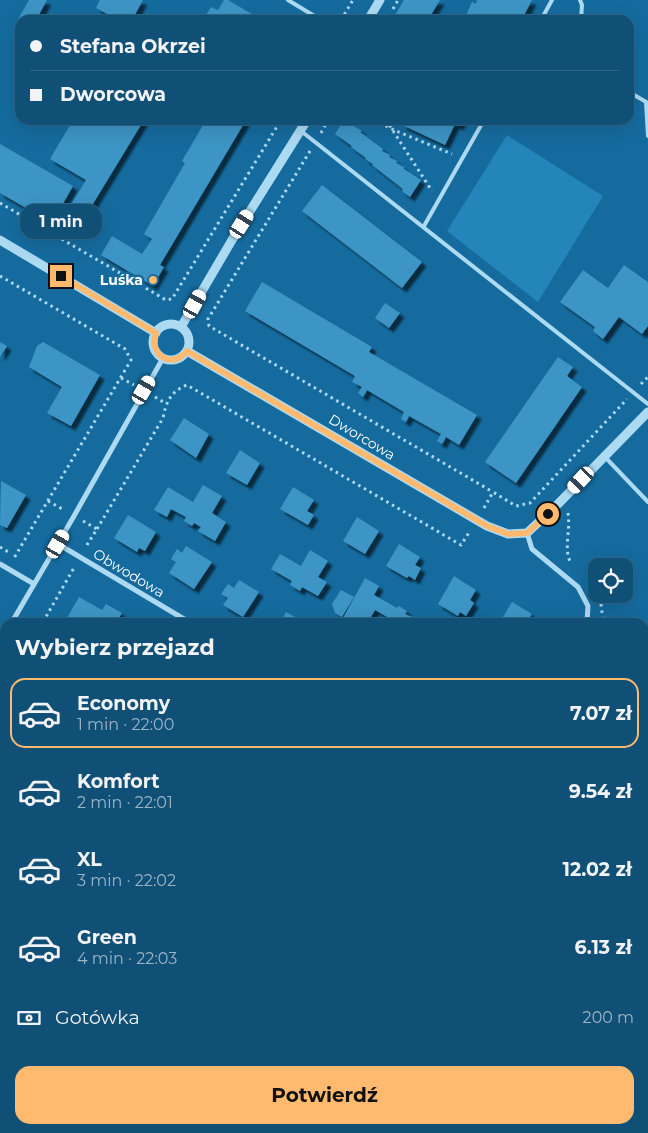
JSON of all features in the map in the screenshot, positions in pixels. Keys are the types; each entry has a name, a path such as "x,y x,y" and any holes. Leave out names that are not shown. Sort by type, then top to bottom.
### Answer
{"street":[{"path":"371,15 380,0"},
{"path":"181,327 232,240 304,125"},
{"path":"0,240 156,333"},
{"path":"167,324 181,327 188,335 189,346 187,351 174,360 163,358 158,354 154,344 156,333 167,324"},
{"name":"Dworcowa","path":"187,351 487,526 508,534 527,533"},
{"path":"14,618 163,358"},
{"path":"587,618 588,606 578,587 532,549 527,533 648,412"},
{"name":"Obwodowa","path":"58,544 182,618"},
{"path":"0,564 34,584"}],"lane":[{"path":"288,0 313,15"},
{"path":"544,15 552,0"},
{"path":"580,0 582,5 581,15"},
{"path":"634,95 647,103 648,136"},
{"path":"424,226 481,125"},
{"path":"301,131 648,404"},
{"path":"604,456 648,502"}],"path":[{"path":"344,15 353,0"},
{"path":"0,203 166,300 172,299 278,125"},
{"path":"325,125 208,319 209,326 516,506 530,502 648,377"},
{"path":"384,125 462,158"},
{"path":"390,125 438,201"},
{"path":"0,276 125,349 131,360 13,561"},
{"path":"97,529 163,418 166,403 178,388 186,385 461,545 470,530"},
{"path":"484,508 493,492"},
{"path":"568,514 570,527 567,548 569,561 576,567"}],"shaded area":[{"path":"507,135 603,196 538,302 447,231"}],"building":[{"path":"29,0 47,0 39,15 21,15"},
{"path":"100,0 143,0 135,15 109,15 96,8"},
{"path":"224,0 228,0 254,15 206,15 211,7 218,10"},
{"path":"404,0 440,0 431,15 395,15"},
{"path":"477,0 532,0 524,15 466,15 472,2 476,4"},
{"path":"70,125 141,125 74,235 58,226 86,180 50,159"},
{"path":"203,125 243,125 160,265 164,267 153,286 101,255 112,236 142,254 152,239 144,234 185,163 182,161"},
{"path":"341,125 352,125 383,149 382,151 390,155 389,157 397,161 396,163 421,180 410,197 352,146 335,134"},
{"path":"402,125 455,125 445,145"},
{"path":"0,144 73,186 52,223 0,193"},
{"path":"322,185 422,262 402,288 302,211"},
{"path":"624,265 648,282 648,326 642,334 619,317 603,339 593,331 595,327 560,302 583,270 608,288"},
{"path":"262,282 372,347 369,352 477,415 459,445 446,437 442,444 437,441 441,434 409,416 406,422 401,419 404,412 367,390 363,397 358,393 362,387 352,382 355,376 245,311"},
{"path":"385,303 400,313 389,328 375,318"},
{"path":"0,342 7,346 0,357"},
{"path":"43,342 100,375 71,426 47,413 62,387 29,367 37,346"},
{"path":"558,357 573,367 567,376 582,387 516,483 485,462"},
{"path":"184,418 209,434 196,458 170,440"},
{"path":"240,450 260,463 247,485 226,473"},
{"path":"1,481 26,495 7,528 0,525"},
{"path":"203,485 222,496 212,513 226,522 215,541 198,531 201,527 194,523 192,526 184,521 186,517 171,509 167,517 154,510 168,487 193,502"},
{"path":"293,487 314,500 307,511 314,515 308,525 280,509"},
{"path":"128,515 156,532 145,551 139,548 137,552 114,538"},
{"path":"357,517 379,531 365,554 343,541"},
{"path":"399,544 420,557 415,565 421,568 415,580 409,576 407,578 386,566"},
{"path":"186,546 212,562 194,589 169,573 176,562 171,559 177,549 182,553"},
{"path":"310,550 328,561 318,577 327,582 318,596 302,587 300,591 290,585 292,581 271,569 280,554 301,566"},
{"path":"454,576 476,590 470,600 474,603 466,616 460,612 458,616 438,604"},
{"path":"365,578 379,586 374,595 397,608 399,606 407,611 405,614 414,618 389,618 375,610 370,618 343,618"},
{"path":"239,580 259,592 243,617 223,605 228,598 221,594 228,584 234,588"},
{"path":"341,590 354,597 342,617 335,613 332,604"},
{"path":"79,597 102,610 106,604 122,613 119,618 67,618"},
{"path":"512,602 532,614 529,618 502,618"},
{"path":"286,612 297,618 283,618"}],"place":[{"name":"Luśka","path":"153,280"}],"route":[{"path":"61,276 156,333 154,338 155,349 163,358 174,360 187,351 487,526 508,534 527,533 548,514"}]}
